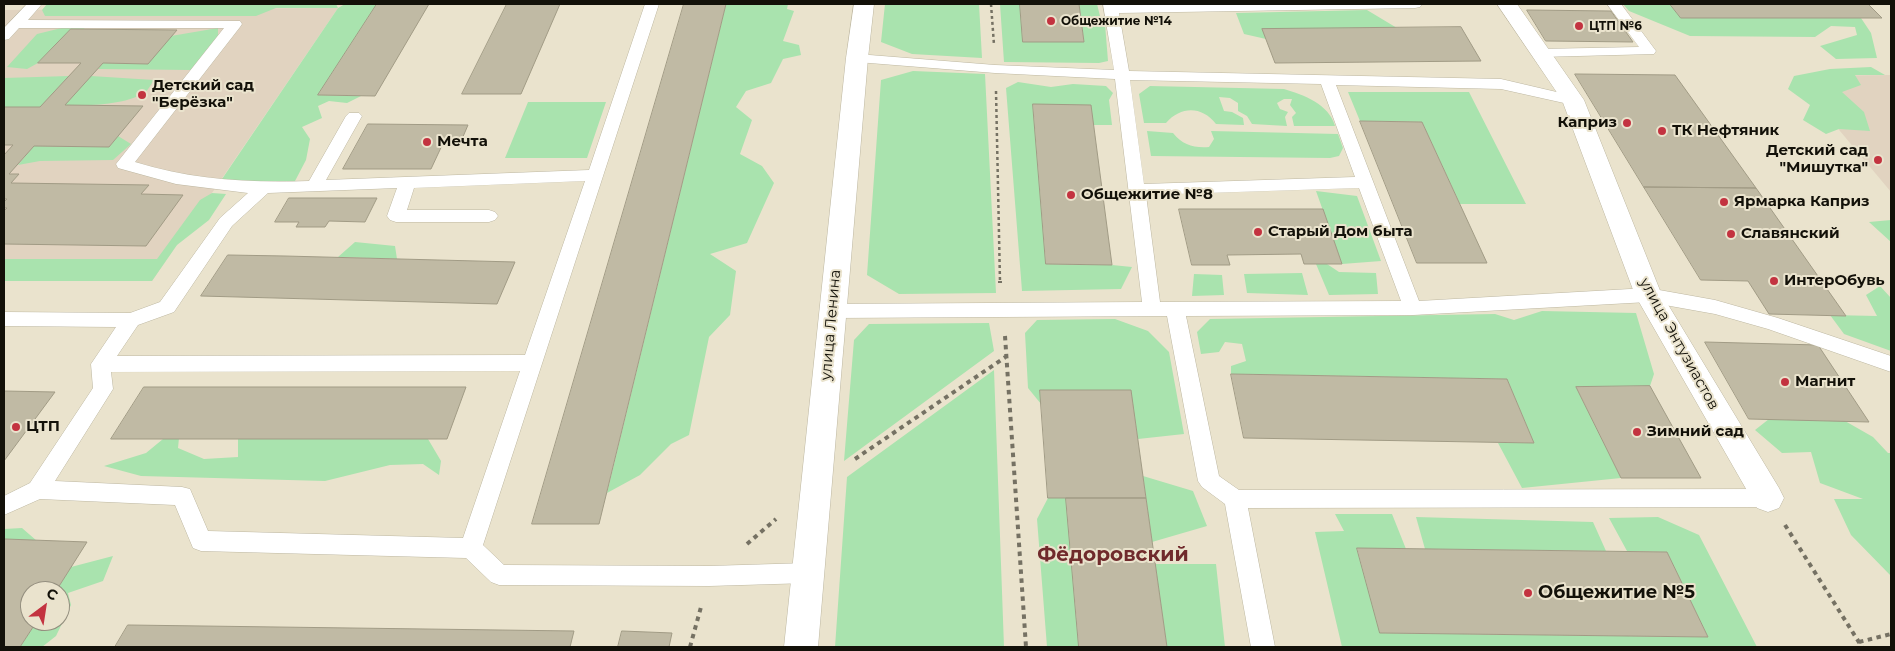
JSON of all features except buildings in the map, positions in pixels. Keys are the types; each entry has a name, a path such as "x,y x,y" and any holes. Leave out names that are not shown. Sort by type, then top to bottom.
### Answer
{"street":[{"name":"улица Ленина","path":"801,647 832,311 864,4"},
{"name":"улица Энтузиастов","path":"1506,4 1574,100 1648,294 1768,498"}],"lane":[{"path":"4,36 35,4"},
{"path":"472,548 652,4"},
{"path":"1152,309 1122,75 1111,7 1414,4"},
{"path":"1540,54 1648,51 1614,4"},
{"path":"15,24 235,24 124,164 156,175 217,186 264,188 315,184 595,175"},
{"path":"857,58 996,70 1327,81 1501,84 1574,100"},
{"path":"1327,81 1413,308"},
{"path":"315,184 354,116"},
{"path":"408,182 396,216 489,216"},
{"path":"1136,190 1366,182"},
{"path":"4,319 131,320 167,307 226,222 264,188"},
{"path":"832,311 1413,308 1648,294 1725,310 1891,364"},
{"path":"1175,309 1208,481 1235,499 1768,498"},
{"path":"38,490 103,389 101,364 131,320"},
{"path":"101,364 533,363"},
{"path":"4,506 38,490 182,496 200,541 472,548 499,575 709,576 808,573"},
{"path":"1235,499 1262,647"}],"path":[{"path":"1768,498 1862,647"},
{"path":"1859,642 1891,634"}],"shaded area":[{"name":"Детский сад \"Берёзка\"","path":"338,8 152,281 4,281 4,10"},
{"name":"Детский сад \"Мишутка\"","path":"1891,75 1891,192 1794,76"}],"green space":[{"path":"47,4 336,4 338,8 276,8 256,16 45,16 42,10"},
{"path":"345,4 377,4 318,95 361,96 347,103 329,101 318,106 322,118 302,127 310,139 306,160 295,181 244,182 222,179 338,8"},
{"path":"726,4 788,4 787,9 794,11 783,41 799,45 801,55 783,59 771,83 746,91 736,107 752,120 740,154 762,166 774,183 747,243 710,254 736,271 730,315 709,337 689,435 671,444 640,475 607,493"},
{"path":"885,4 979,4 982,58 912,54 881,42"},
{"path":"1000,4 1020,4 1023,42 1084,42 1082,25 1105,24 1108,61 1099,63 1004,62"},
{"path":"1079,4 1097,4 1100,16 1081,18"},
{"path":"1623,4 1670,4 1682,18 1861,18 1871,33 1877,58 1836,59 1820,46 1857,35 1855,27 1831,26 1815,37 1690,36 1629,11"},
{"path":"1367,10 1397,28 1266,39 1244,34 1236,13"},
{"path":"78,24 85,29 71,29 38,63 27,69 7,67 37,34"},
{"path":"218,28 218,38 191,70 98,69 103,63 148,64 171,36"},
{"path":"1871,67 1885,75 1855,75 1861,85 1842,92 1864,112 1870,131 1839,129 1826,134 1803,120 1810,105 1788,89 1794,76 1830,69"},
{"path":"913,71 985,74 996,293 899,294 867,275 881,80"},
{"path":"69,76 40,107 4,107 4,78"},
{"path":"91,76 154,80 145,92 127,100 95,105 65,105"},
{"path":"1018,82 1051,87 1073,84 1106,86 1113,93 1109,100 1112,125 1093,125 1090,105 1033,105 1046,264 1132,267 1121,289 1022,291 1006,88"},
{"path":"1150,86 1284,89 1300,94 1322,106 1332,118 1335,126 1294,126 1292,117 1296,113 1290,105 1292,99 1284,99 1277,103 1280,109 1288,112 1285,117 1287,126 1252,124 1247,116 1238,111 1238,103 1230,98 1219,97 1224,111 1232,112 1243,118 1244,125 1216,124 1204,114 1191,110 1178,113 1166,123 1144,123 1139,94"},
{"path":"1348,92 1469,92 1526,204 1460,204 1422,122 1360,121"},
{"path":"528,102 606,102 587,158 505,158"},
{"path":"1147,131 1173,133 1185,143 1203,147 1209,147 1214,139 1211,131 1338,134 1343,148 1339,156 1330,158 1151,156"},
{"path":"118,136 131,144 113,160 40,161 18,165 34,146 109,147"},
{"path":"1316,191 1357,196 1381,261 1342,264"},
{"path":"212,193 226,194 209,220 177,245 152,281 4,281 4,259 157,259 200,200"},
{"path":"1891,220 1891,242 1869,222"},
{"path":"355,242 395,246 397,259 338,257"},
{"path":"1316,264 1327,264 1339,272 1376,273 1378,294 1329,295"},
{"path":"1302,273 1308,295 1247,293 1244,274"},
{"path":"1194,274 1222,275 1224,295 1192,296"},
{"path":"1880,286 1891,298 1891,351 1844,334 1830,315 1877,316 1866,295"},
{"path":"1542,311 1636,313 1654,374 1650,386 1576,387 1621,478 1522,488 1498,443 1534,443 1507,379 1231,374 1231,366 1246,361 1242,344 1225,342 1219,352 1201,354 1197,332 1210,319 1495,314 1514,320"},
{"path":"1115,319 1148,331 1169,352 1184,434 1138,439 1130,390 1041,390 1041,404 1028,388 1025,333 1037,320"},
{"path":"989,323 994,351 844,461 854,340 869,324"},
{"path":"994,370 1004,647 835,647 847,477"},
{"path":"1769,419 1845,421 1873,437 1888,453 1891,453 1891,576 1851,535 1834,499 1863,499 1820,483 1811,452 1782,453 1755,430"},
{"path":"179,438 178,448 204,459 238,457 238,439 428,439 441,461 439,475 423,464 390,465 325,481 141,476 104,466 146,453 163,439"},
{"path":"1143,476 1193,491 1207,526 1152,542"},
{"path":"1048,498 1066,498 1079,647 1047,647 1037,519"},
{"path":"1335,514 1392,514 1406,549 1357,549 1381,633 1708,637 1667,552 1627,551 1609,518 1658,517 1699,535 1757,647 1342,647 1315,532 1344,531"},
{"path":"1416,517 1593,522 1606,551 1425,549"},
{"path":"22,528 37,541 5,539 4,542 4,529"},
{"path":"113,556 103,581 70,592 70,581 62,581 71,567"},
{"path":"1155,564 1216,564 1225,647 1167,647"},
{"path":"30,631 58,631 56,636 42,647 20,647"}],"place":[{"name":"Общежитие №14","path":"1051,21"},
{"name":"ЦТП №6","path":"1579,26"},
{"name":"Детский сад \"Берёзка\"","path":"142,95"},
{"name":"Каприз","path":"1627,123"},
{"name":"ТК Нефтяник","path":"1662,131"},
{"name":"Мечта","path":"427,142"},
{"name":"Детский сад \"Мишутка\"","path":"1878,160"},
{"name":"Общежитие №8","path":"1071,195"},
{"name":"Ярмарка Каприз","path":"1724,202"},
{"name":"Старый Дом быта","path":"1258,232"},
{"name":"Славянский","path":"1731,234"},
{"name":"ИнтерОбувь","path":"1774,281"},
{"name":"Магнит","path":"1785,382"},
{"name":"ЦТП","path":"16,427"},
{"name":"Зимний сад","path":"1637,432"},
{"name":"Общежитие №5","path":"1528,593"}],"district":[{"name":"Фёдоровский","path":"1113,555"}]}
